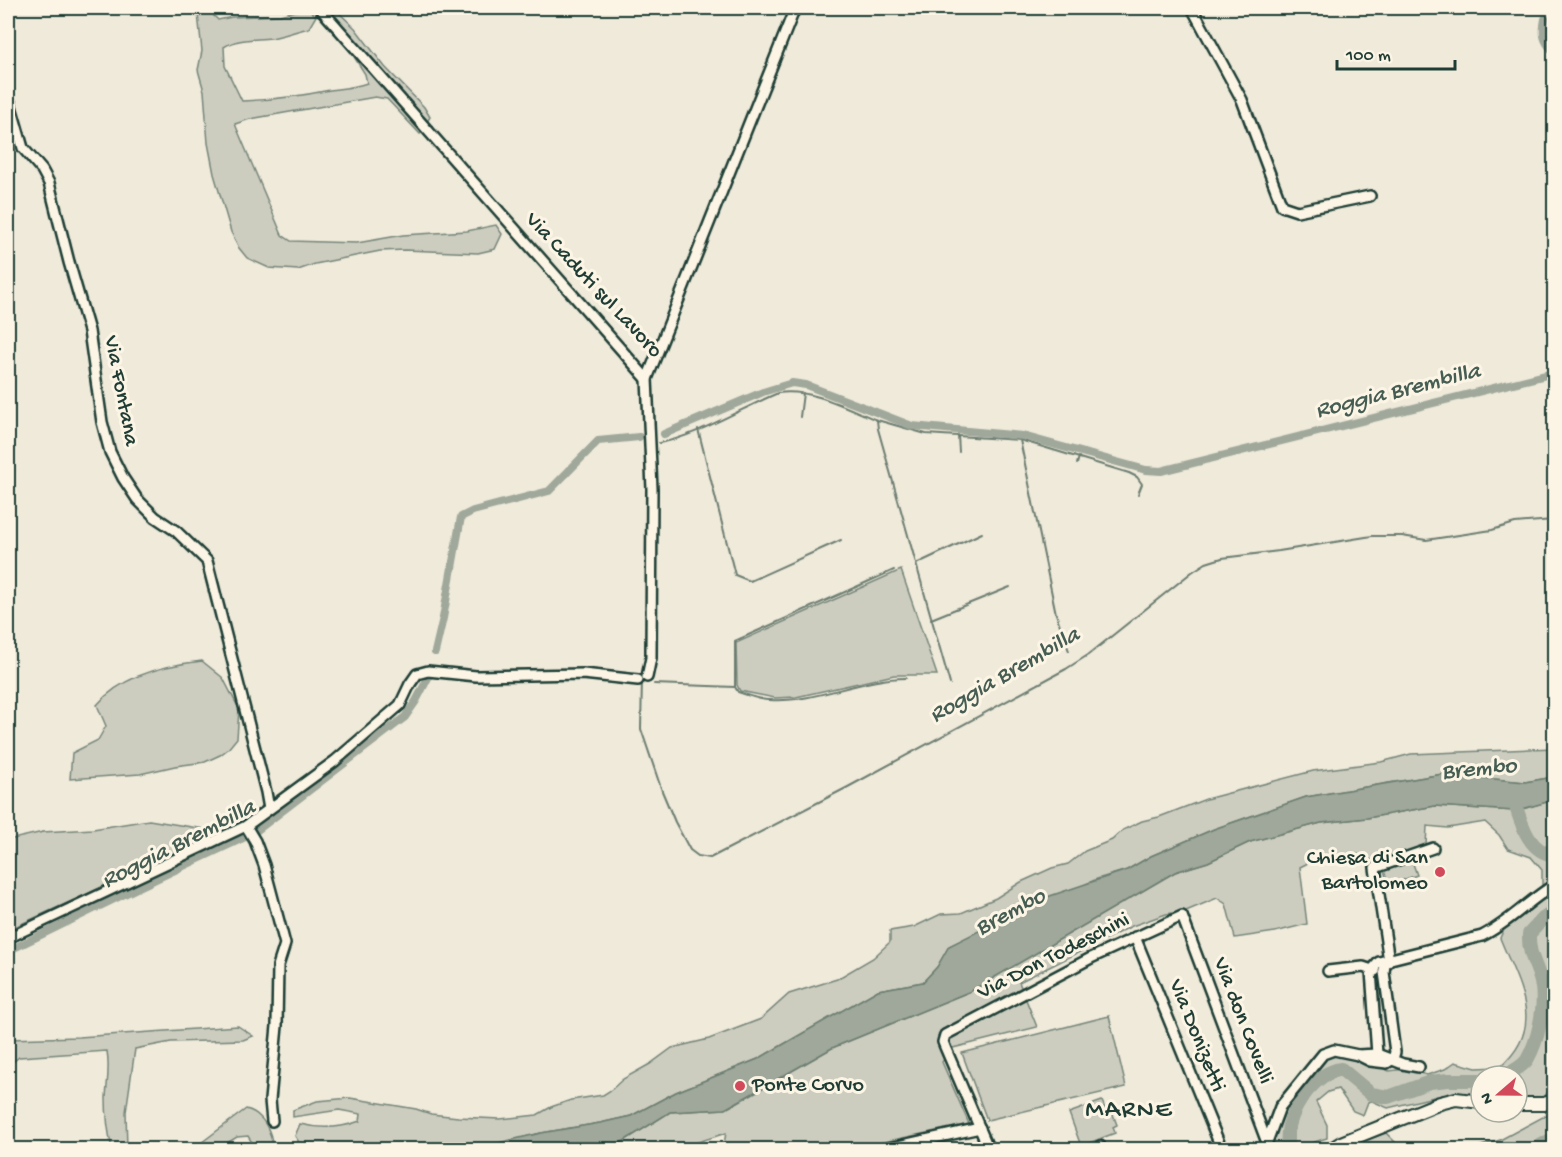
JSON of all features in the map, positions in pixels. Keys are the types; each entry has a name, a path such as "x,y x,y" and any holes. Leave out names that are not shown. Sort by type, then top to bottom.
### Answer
{"street":[{"name":"Via Caduti sul Lavoro","path":"320,8 647,379 795,8"},
{"path":"1192,8 1242,100 1282,206 1297,211 1370,196"},
{"name":"Via Fontana","path":"8,96 23,148 42,170 49,183 89,331 102,422 110,452 137,500 155,518 176,531 207,561 269,809"},
{"path":"8,938 247,828 335,761 400,705 417,674 428,671 476,676 583,674 643,679 651,657 652,489 647,379"},
{"path":"247,828 255,841 285,944 278,966 278,1026 270,1100 272,1121"},
{"path":"1389,961 1375,868 1433,848"},
{"path":"1377,1054 1371,971 1379,962 1466,941 1496,929 1536,896 1554,885"},
{"name":"Via Don Todeschini","path":"980,1128 943,1042 945,1035 1135,937 1182,916"},
{"name":"Via don Covelli","path":"1182,916 1265,1145"},
{"name":"Via Donizetti","path":"1135,937 1222,1149"},
{"path":"1358,1055 1370,1061 1387,1063 1393,1059 1395,1052 1384,972 1385,965 1389,961"},
{"path":"1328,971 1363,967 1371,971 1384,972"},
{"path":"1265,1145 1280,1107 1323,1054 1334,1050 1358,1055 1377,1054 1419,1067"},
{"path":"1337,1147 1440,1103 1456,1099 1469,1101"},
{"path":"1529,1104 1554,1101"},
{"path":"880,1149 980,1128 989,1149"}],"shaded area":[{"path":"307,8 316,16 309,28 271,38 241,41 224,47 225,66 242,101 297,96 367,83 365,74 323,8 334,8 355,28 385,67 424,107 430,117 420,134 387,99 375,97 250,119 235,124 282,235 291,241 357,243 403,235 467,231 496,225 502,234 495,249 478,253 380,251 315,264 298,270 269,268 247,258 239,248 231,232 214,174 208,143 204,91 198,70 202,51 198,14 207,9 218,20 232,17 280,15"},
{"path":"901,570 937,675 894,675 796,697 775,698 740,691 737,685 736,643"},
{"path":"202,661 223,678 239,709 237,738 228,749 205,762 140,774 70,779 72,753 98,740 106,726 97,705 107,695 131,679 174,665"},
{"path":"1554,748 1554,777 1525,782 1442,774 1306,797 1214,829 1151,856 1127,870 1097,879 949,946 937,967 923,982 878,990 758,1059 676,1092 631,1116 541,1133 472,1150 303,1149 295,1136 300,1124 330,1127 360,1121 361,1114 339,1110 293,1117 293,1110 317,1101 350,1098 416,1109 431,1114 500,1119 537,1115 571,1100 603,1095 623,1079 672,1048 709,1039 761,1019 789,994 837,979 873,958 890,942 890,931 914,927 941,914 961,913 996,898 1021,882 1052,868 1068,864 1085,851 1112,840 1123,830 1142,821 1206,799 1313,771 1381,762 1411,754"},
{"path":"1443,774 1525,782 1554,777 1554,800 1515,811 1435,806 1367,818 1321,823 1250,842 1208,862 1175,872 971,991 832,1048 725,1109 670,1112 613,1148 472,1149 631,1116 676,1092 758,1059 878,990 923,982 937,967 949,946 1044,898 1127,870 1151,856 1214,829 1306,797"},
{"path":"1554,800 1554,816 1551,818 1553,834 1549,846 1554,851 1554,1083 1545,1096 1529,1100 1529,1064 1503,1064 1515,1052 1523,1036 1526,1020 1521,988 1500,938 1505,927 1519,910 1532,908 1542,899 1542,870 1531,857 1508,849 1499,835 1485,822 1448,828 1427,826 1426,845 1376,862 1357,854 1318,858 1300,867 1307,924 1235,938 1226,904 1217,898 1186,911 1166,914 1132,926 1019,982 1037,1027 953,1048 942,1062 969,1124 859,1149 723,1149 726,1133 676,1149 599,1150 613,1148 670,1112 726,1109 832,1048 971,991 1175,872 1208,862 1250,842 1321,823 1367,818 1435,806 1515,811"},
{"path":"149,820 216,831 201,842 8,930 8,840 43,832 93,829"},
{"path":"1411,858 1417,875 1389,885 1383,868"},
{"path":"1109,1016 1126,1087 987,1120 962,1053"},
{"path":"238,1026 253,1036 243,1040 171,1042 135,1049 126,1112 127,1149 112,1149 106,1104 107,1051 19,1057 8,1066 8,1039 79,1037"},
{"path":"1339,1054 1354,1056 1389,1071 1405,1069 1427,1075 1445,1069 1455,1062 1469,1066 1469,1093 1442,1095 1388,1108 1372,1101 1368,1102 1363,1115 1353,1111 1338,1089 1328,1092 1316,1102 1327,1125 1327,1138 1287,1149 1271,1145 1274,1131 1285,1106 1318,1062"},
{"path":"1102,1101 1106,1111 1111,1109 1117,1125 1113,1127 1115,1133 1081,1146 1069,1113"},
{"path":"246,1109 252,1111 266,1124 271,1137 272,1149 256,1149 248,1136 237,1137 217,1149 193,1149"},
{"path":"1554,1111 1554,1149 1472,1149 1500,1140"},
{"path":"1386,1133 1396,1143 1389,1149 1352,1149 1355,1144"}],"waterway":[{"name":"Roggia Brembilla","path":"1545,19 1544,37 1554,52"},
{"name":"Roggia Brembilla","path":"664,434 763,392 792,383 806,385 912,426 1023,436 1146,470 1161,471 1554,373"},
{"path":"659,443 688,435 778,393 791,392 816,396 877,420"},
{"path":"800,417 803,393"},
{"path":"950,684 877,420 926,434 1020,440 1129,473 1137,477 1142,484 1138,494"},
{"path":"698,429 735,575 750,581 841,540"},
{"path":"958,435 959,452"},
{"name":"Roggia Brembilla","path":"435,652 461,517 473,511 549,491 598,441 639,437"},
{"path":"1020,440 1056,614 1069,651"},
{"path":"1077,464 1079,457"},
{"name":"Roggia Brembilla","path":"642,679 641,729 662,791 690,850 698,856 710,858 848,787 1066,669 1088,655 1206,563 1222,558 1372,536 1402,536 1426,540 1492,530 1515,523 1554,520"},
{"path":"916,564 982,533"},
{"path":"654,684 735,687 735,641 894,570"},
{"path":"931,619 1010,587"},
{"name":"Roggia Brembilla","path":"8,951 252,834 405,717 429,676"},
{"path":"735,687 738,692 758,698 787,700 872,682 906,678"},
{"path":"1512,795 1521,823 1531,840 1544,852 1554,855"},
{"path":"1523,1064 1531,1052 1537,1034 1542,1005 1542,987 1530,950 1529,934 1543,919 1554,912"},
{"path":"1287,1150 1288,1129 1301,1098 1315,1082 1332,1072 1341,1069 1371,1094 1388,1097 1430,1082 1469,1080"},
{"path":"1526,1150 1554,1135"}],"place":[{"name":"Chiesa di San Bartolomeo","path":"1440,872"},
{"name":"Ponte Corvo","path":"740,1086"}],"district":[{"name":"MARNE","path":"1129,1111"}],"water label":[{"name":"Brembo","path":"1479,770"},
{"name":"Brembo","path":"1011,913"}]}
